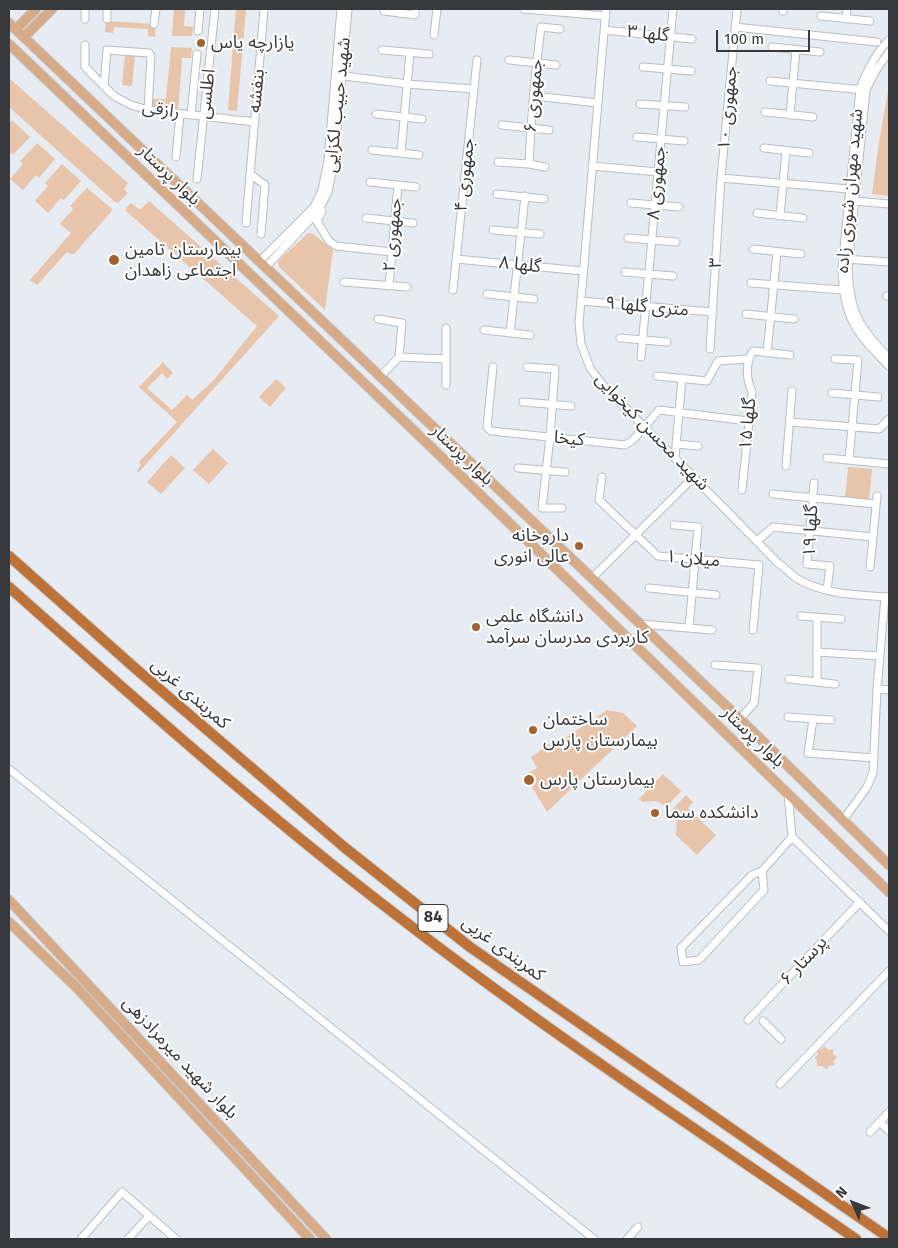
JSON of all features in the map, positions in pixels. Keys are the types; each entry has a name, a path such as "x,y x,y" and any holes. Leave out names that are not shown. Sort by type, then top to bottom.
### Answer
{"highway":[{"name":"کمربندی غربی","path":"9,556 344,848 470,947 889,1238"},
{"name":"کمربندی غربی","path":"9,587 158,720 254,802 399,917 560,1036 856,1239"}],"main road":[{"path":"12,26 27,18 36,9"},
{"path":"24,38 52,9"},
{"path":"27,18 28,26 35,26"},
{"name":"بلوار پرستار","path":"12,26 740,719 889,865"},
{"name":"بلوار پرستار","path":"9,44 556,568 889,892"},
{"path":"132,162 142,150"},
{"path":"556,568 568,556"},
{"name":"بلوار شهید میرمرادزهی","path":"9,900 326,1239"},
{"name":"بلوار شهید میرمرادزهی","path":"9,922 77,988 310,1239"}],"street":[{"path":"85,19 86,9"},
{"path":"107,9 107,19"},
{"path":"154,24 156,9"},
{"path":"198,31 200,9"},
{"name":"اطلسی","path":"197,180 215,9"},
{"name":"بنفشه","path":"246,224 264,9"},
{"name":"شهید حبیب لکزایی","path":"341,76 342,9"},
{"name":"شهید حبیب لکزایی","path":"262,265 313,217 319,210 328,192 334,162 348,9"},
{"path":"434,35 438,9"},
{"path":"524,9 606,12"},
{"name":"جمهوری ۸","path":"641,357 673,9"},
{"name":"جمهوری ۱۰","path":"721,178 737,9"},
{"path":"846,19 847,9"},
{"path":"384,11 415,12"},
{"name":"شهید محسن کیخوایی","path":"606,12 579,323 581,344 590,368 602,384 644,428 778,562 797,578 840,593 887,597"},
{"path":"821,16 870,21"},
{"name":"جمهوری ۶","path":"529,164 530,129 541,27 560,30"},
{"path":"735,27 878,42"},
{"name":"گلها ۳","path":"604,30 692,39"},
{"name":"شهید مهران شوری زاده","path":"889,40 866,70 850,189 846,259 851,306 868,335 889,358"},
{"name":"رازقی","path":"85,45 84,65 118,99 131,105 148,110 255,122"},
{"path":"772,47 820,52"},
{"path":"104,86 108,50 148,53 151,56 148,110"},
{"path":"382,50 429,54"},
{"path":"790,115 796,50"},
{"path":"401,152 410,52"},
{"name":"شهید مهران شوری زاده","path":"889,52 863,90 854,201 842,290 846,308 853,323 868,346 889,366"},
{"path":"191,115 197,54"},
{"name":"جمهوری ۴","path":"453,290 477,60"},
{"path":"509,60 556,65"},
{"path":"643,67 691,71"},
{"path":"341,76 474,90"},
{"path":"770,80 863,90"},
{"path":"534,96 598,103"},
{"path":"640,104 685,108"},
{"path":"765,112 813,117"},
{"path":"176,157 180,114"},
{"path":"376,114 422,119"},
{"path":"502,125 549,130"},
{"path":"637,138 684,141"},
{"path":"764,148 809,153"},
{"path":"372,150 419,155"},
{"path":"780,216 786,151"},
{"path":"498,162 545,167"},
{"path":"592,166 658,172"},
{"path":"250,174 265,185 261,234"},
{"path":"721,178 850,189"},
{"name":"۳","path":"710,349 721,178"},
{"path":"370,182 416,187"},
{"name":"جمهوری ۲","path":"389,286 398,185"},
{"path":"496,194 544,199"},
{"path":"510,333 525,196"},
{"path":"854,201 889,204"},
{"path":"632,203 679,206"},
{"path":"758,214 803,218"},
{"path":"313,217 329,241 336,246 392,252"},
{"path":"366,218 413,223"},
{"path":"493,230 540,234"},
{"path":"628,238 676,242"},
{"path":"753,249 801,254"},
{"path":"768,353 777,252"},
{"name":"گلها ۸","path":"456,259 583,272"},
{"path":"846,259 889,262"},
{"path":"625,272 673,276"},
{"path":"344,282 407,287"},
{"path":"751,283 842,290"},
{"path":"487,294 534,299"},
{"name":"۹ متری گلها","path":"581,302 712,312"},
{"path":"746,314 794,319"},
{"path":"378,320 402,323 399,357 380,377"},
{"path":"446,328 446,385"},
{"path":"484,330 530,335"},
{"path":"620,338 667,342"},
{"path":"656,376 706,381 718,361 748,359 753,351 790,355"},
{"path":"399,357 446,359"},
{"name":"گلها ۱۵","path":"742,490 752,392 746,379 748,359"},
{"path":"835,359 858,360 849,460"},
{"name":"کیخا","path":"493,367 486,427 488,430 625,445 633,440 659,410 679,411"},
{"path":"527,367 555,369 542,508 562,508"},
{"path":"675,458 682,378"},
{"path":"786,466 792,391"},
{"path":"832,392 878,397"},
{"path":"523,402 572,406"},
{"path":"679,411 748,421"},
{"path":"790,422 879,429 889,419"},
{"path":"676,444 698,446"},
{"path":"827,458 889,464"},
{"path":"518,468 564,472"},
{"name":"میلان ۱","path":"602,477 599,500 658,556 759,565 753,630"},
{"path":"592,578 694,477"},
{"name":"گلها ۱۹","path":"814,483 807,564 830,566 827,590"},
{"path":"773,494 813,498 876,500 870,567"},
{"path":"674,524 698,527 688,628"},
{"path":"757,541 773,527 873,537"},
{"path":"649,588 716,595"},
{"path":"844,819 867,788 873,773 877,689 887,597"},
{"path":"800,616 841,619"},
{"path":"817,617 817,682"},
{"path":"640,624 712,630"},
{"path":"817,652 880,656"},
{"path":"715,665 758,668 754,703 740,719"},
{"path":"789,679 835,684"},
{"path":"877,689 889,690"},
{"path":"788,717 831,720"},
{"path":"813,719 808,753 874,758"},
{"path":"9,769 61,813 594,1239"},
{"path":"788,794 792,837 889,930"},
{"path":"762,871 764,890 699,960 683,962 681,948 752,874 762,871 792,837"},
{"name":"پرستار ۶","path":"748,1020 860,902"},
{"path":"780,1084 889,970"},
{"path":"763,1022 781,1039"},
{"path":"870,1132 889,1112"},
{"path":"880,1122 889,1131"},
{"path":"81,1239 122,1192 176,1239"},
{"path":"128,1239 149,1216"},
{"path":"627,1239 638,1227"}],"shaded area":[{"path":"174,9 185,9 184,26 193,27 192,36 172,36"},
{"path":"236,9 246,9 237,111 228,110"},
{"path":"106,21 156,24 155,37 148,36 148,29 114,27 113,33 105,32"},
{"path":"171,47 192,48 191,58 182,58 178,113 148,110 149,99 166,99"},
{"path":"125,53 135,54 132,86 122,85"},
{"path":"9,78 128,183 124,189 128,193 118,203 9,107"},
{"path":"889,86 889,196 872,194"},
{"path":"12,120 30,137 13,155 9,151 9,124"},
{"path":"37,143 55,159 39,178 36,175 23,190 10,179 23,164 20,161"},
{"path":"62,164 81,181 64,200 61,198 48,213 35,201 48,186 45,183"},
{"path":"87,188 112,209 111,212 74,254 67,252 37,285 30,280 71,233 60,224 73,209 70,206"},
{"path":"149,201 279,316 138,473 137,471 141,465 139,462 177,422 139,387 163,362 173,373 167,379 161,374 147,388 172,410 187,395 192,400 213,381 257,326 126,211 126,208 131,203 140,210"},
{"path":"308,233 313,234 333,250 325,310 279,267 278,261"},
{"path":"276,379 286,388 270,407 259,397"},
{"path":"213,449 228,463 209,484 193,470"},
{"path":"171,455 185,468 161,494 147,482"},
{"path":"848,467 872,469 869,502 845,498"},
{"path":"607,710 623,713 637,726 547,812 525,775 537,768 531,757 549,744 552,747"},
{"path":"663,774 681,791 667,806 656,801 642,802 639,799"},
{"path":"686,795 693,802 688,808 716,835 697,855 676,835 677,817 672,810"},
{"path":"824,1046 829,1050 833,1049 833,1054 837,1057 833,1062 835,1066 830,1065 826,1069 822,1066 817,1066 815,1058 818,1054 817,1049 821,1050"}],"place":[{"name":"یازارچه یاس","path":"201,43"},
{"name":"بیمارستان تامین اجتماعی زاهدان","path":"114,260"},
{"name":"داروخانه عالی انوری","path":"579,546"},
{"name":"دانشگاه علمی کاربردی مدرسان سرآمد","path":"476,627"},
{"name":"ساختمان بیمارستان پارس","path":"533,730"},
{"name":"بیمارستان پارس","path":"529,780"},
{"name":"دانشکده سما","path":"655,813"}]}
